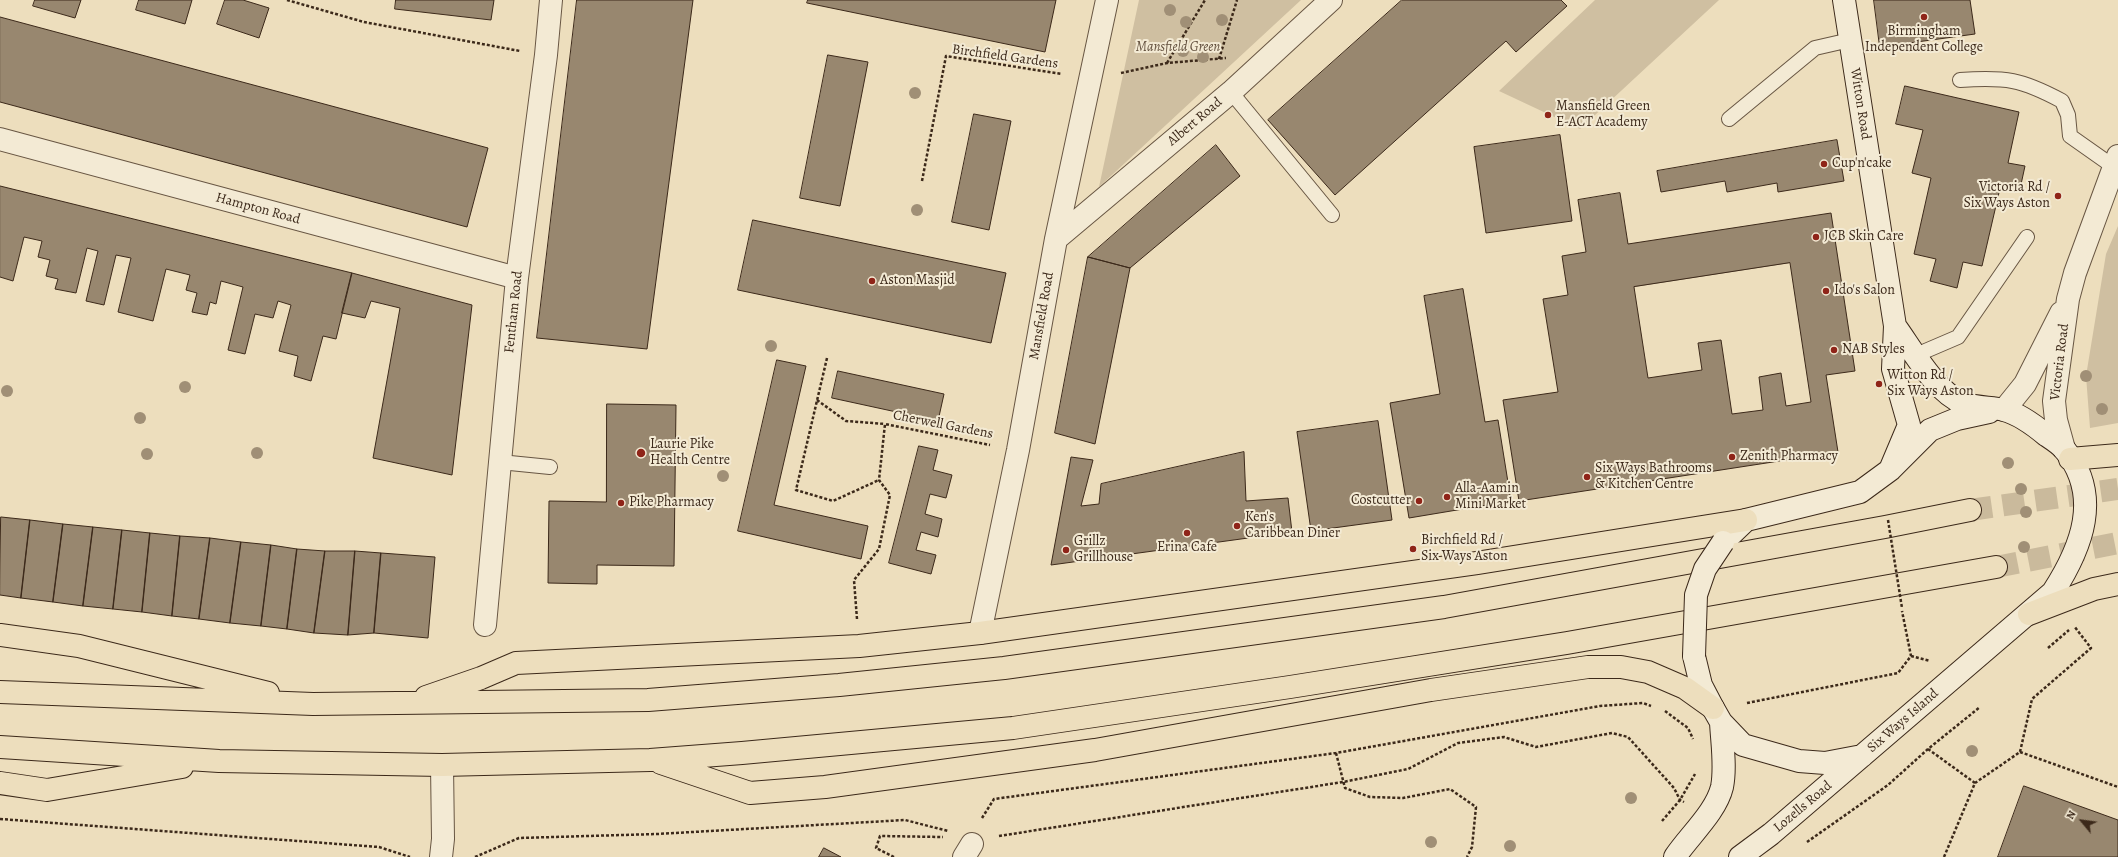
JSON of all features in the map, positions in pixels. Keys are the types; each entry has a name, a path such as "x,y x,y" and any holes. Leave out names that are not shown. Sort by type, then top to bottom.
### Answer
{"highway":[{"path":"2067,454 2118,455"},
{"path":"0,692 313,704 648,700 839,684 1004,668 1444,607 1861,532 1970,510"},
{"path":"408,703 481,678 516,663 859,646 980,633 1477,563 1746,520"},
{"path":"0,747 219,761 442,765 650,760 742,753 1013,728 1290,687 1566,643 1996,566"},
{"path":"2029,614 2094,589 2118,584"},
{"path":"0,635 79,646 313,704"},
{"path":"650,760 750,793 824,787 1095,750 1431,690 1588,667 1621,667 1648,672 1685,688 1717,715"},
{"path":"0,784 47,790 219,761"}],"street":[{"name":"Fentham Road","path":"485,625 517,278 546,55 551,0"},
{"name":"Mansfield Road","path":"980,633 1018,450 1056,239 1107,0"},
{"name":"Albert Road","path":"1056,239 1231,92 1331,0"},
{"name":"Witton Road","path":"1844,0 1895,326 1893,369 1909,424 1890,470"},
{"name":"Hampton Road","path":"0,139 517,278"},
{"name":"Victoria Road","path":"2067,454 2056,420 2054,401 2068,299 2075,273 2116,162"},
{"name":"Victoria Road","path":"2001,410 2025,384 2068,299"},
{"name":"Witton Road","path":"1895,326 1933,378 1962,403 2001,410"},
{"name":"Six Ways Island","path":"1746,520 1724,542 1705,569 1696,596 1694,656 1702,685 1717,715 1743,745 1799,761 1825,763 1864,755 2029,614 2053,592 2065,573 2085,521 2085,488 2082,477 2067,454 2030,423 2001,410"},
{"path":"1746,520 1860,492 1890,470 1930,430 1957,419 2001,410"},
{"path":"1675,857 1709,814 1722,788 1723,757 1717,715"},
{"name":"Lozells Road","path":"1740,857 1771,834 1864,755"},
{"path":"441,857 443,839 442,765"}],"lane":[{"path":"1729,119 1815,48 1850,40"},
{"path":"1960,80 2006,78 2026,84 2062,101 2068,116 2070,136 2116,162"},
{"path":"1231,92 1332,215"},
{"path":"1916,355 1958,337 2027,237"},
{"path":"500,462 550,467"}],"path":[{"path":"287,0 364,22 546,55"},
{"path":"1167,63 1205,0"},
{"path":"1219,59 1237,0"},
{"path":"1091,79 1167,63 1271,54"},
{"name":"Birchfield Gardens","path":"922,181 946,56 1091,79"},
{"path":"827,358 796,490 833,501 878,480 890,495 880,549 854,580 859,646"},
{"path":"817,400 846,421 885,424"},
{"name":"Cherwell Gardens","path":"878,480 885,424 1018,450"},
{"path":"1747,703 1898,673 1911,656 1888,520"},
{"path":"1944,857 1975,783 2020,752 2032,699 2091,648 2073,625 2048,648"},
{"path":"1911,656 1932,662"},
{"path":"475,857 519,838 657,834 905,820 968,840 994,799 1336,753 1600,706 1643,703 1656,708"},
{"path":"1805,844 1888,785 1928,749 1980,707"},
{"path":"1663,710 1688,728 1694,741"},
{"path":"997,836 1343,782 1408,769 1458,743 1504,737 1536,747 1612,733 1628,737 1674,788 1680,800"},
{"path":"1928,749 1975,783"},
{"path":"2020,752 2118,787"},
{"path":"1336,753 1345,788 1370,797 1403,798 1450,788 1476,807 1472,848 1467,857"},
{"path":"1662,821 1680,800 1698,769"},
{"path":"0,819 379,847 410,857"},
{"path":"894,857 876,848 880,836 948,837"}],"green space":[{"name":"Mansfield Green","path":"1139,0 1301,0 1099,187"},
{"path":"1595,0 1719,0 1580,129 1499,91"},
{"path":"2118,226 2118,423 2090,428 2086,376 2106,254"}],"building":[{"path":"35,0 81,0 75,18 33,6"},
{"path":"139,0 192,0 185,24 136,10"},
{"path":"225,0 243,0 269,8 259,38 217,24"},
{"path":"396,0 494,0 491,20 395,9"},
{"path":"577,0 693,0 647,349 537,338"},
{"path":"808,0 1056,0 1045,52 807,3"},
{"path":"1402,0 1561,0 1567,6 1516,52 1506,41 1335,195 1268,120"},
{"name":"Birmingham Independent College","path":"1874,0 1970,0 1975,34 1880,47"},
{"path":"0,17 488,148 467,227 0,102"},
{"path":"828,55 868,62 840,206 800,198"},
{"path":"1905,86 2019,112 2008,163 2025,166 2020,189 2001,184 1982,266 1963,262 1957,288 1930,281 1936,259 1914,254 1931,178 1912,173 1923,130 1896,124"},
{"path":"974,114 1011,121 989,230 952,222"},
{"path":"1560,135 1572,221 1486,233 1474,147"},
{"path":"1837,140 1844,181 1778,192 1777,183 1727,192 1725,181 1661,192 1657,171"},
{"path":"1216,145 1240,176 1130,268 1088,257"},
{"path":"0,186 352,273 336,339 323,336 311,381 294,376 298,356 279,351 291,305 278,301 273,318 255,314 245,354 228,350 243,287 221,281 216,304 210,302 207,315 192,312 197,293 186,290 190,275 166,269 153,321 118,312 131,258 116,255 104,305 86,301 98,251 87,248 76,293 55,289 58,279 46,276 50,260 38,257 42,241 24,237 13,281 0,277"},
{"path":"1620,193 1628,244 1831,213 1855,371 1826,375 1838,452 1519,501 1503,400 1558,392 1543,299 1568,295 1562,256 1586,252 1578,200","holes":["1790,263 1811,402 1786,406 1781,373 1759,377 1763,410 1732,414 1721,340 1698,343 1702,370 1648,378 1634,287"]},
{"name":"Aston Masjid","path":"753,220 1006,273 991,343 738,290"},
{"path":"1088,257 1130,268 1095,444 1055,433"},
{"path":"352,273 472,305 452,475 373,458 400,308 371,301 365,318 342,313"},
{"path":"1463,289 1485,422 1498,420 1511,501 1409,518 1390,403 1440,394 1424,296"},
{"path":"777,360 806,366 774,505 868,526 861,559 738,531"},
{"path":"838,371 944,394 938,421 832,398"},
{"name":"Laurie Pike Health Centre","path":"607,404 676,405 674,566 597,565 597,584 548,583 549,501 606,502"},
{"path":"1378,421 1392,520 1311,531 1297,432"},
{"path":"919,446 938,450 933,470 952,475 946,498 930,494 925,514 942,519 938,537 921,532 916,550 936,555 931,574 889,563"},
{"path":"1244,452 1246,501 1288,498 1292,532 1051,565 1071,457 1093,460 1081,506 1099,504 1101,484"},
{"path":"1,517 30,520 21,598 0,595"},
{"path":"30,520 63,524 53,602 21,598"},
{"path":"63,524 93,527 83,606 53,602"},
{"path":"93,527 122,530 113,609 83,606"},
{"path":"122,530 150,533 142,612 113,609"},
{"path":"150,533 180,536 172,616 142,612"},
{"path":"180,536 210,538 199,619 172,616"},
{"path":"210,538 241,542 230,623 199,619"},
{"path":"241,542 271,545 261,626 230,623"},
{"path":"271,545 297,549 287,629 261,626"},
{"path":"297,549 325,551 314,633 287,629"},
{"path":"325,551 355,551 348,635 314,633"},
{"path":"355,551 381,553 374,633 348,635"},
{"path":"381,553 435,557 428,638 374,633"},
{"path":"2024,786 2118,820 2118,857 1998,857"},
{"path":"824,848 841,857 819,857"}],"tunnel":[{"path":"1970,510 2118,489"},
{"path":"1996,567 2118,543"}],"place":[{"name":"Birmingham Independent College","path":"1924,17"},
{"name":"Mansfield Green E-ACT Academy","path":"1548,115"},
{"name":"Cup'n'cake","path":"1824,164"},
{"name":"Victoria Rd / Six Ways Aston","path":"2058,196"},
{"name":"JCB Skin Care","path":"1816,237"},
{"name":"Aston Masjid","path":"872,281"},
{"name":"Ido's Salon","path":"1826,291"},
{"name":"NAB Styles","path":"1834,350"},
{"name":"Witton Rd / Six Ways Aston","path":"1879,384"},
{"name":"Laurie Pike Health Centre","path":"641,453"},
{"name":"Zenith Pharmacy","path":"1732,457"},
{"name":"Six Ways Bathrooms & Kitchen Centre","path":"1587,477"},
{"name":"Alla-Aamin Mini Market","path":"1447,497"},
{"name":"Costcutter","path":"1419,501"},
{"name":"Pike Pharmacy","path":"621,503"},
{"name":"Ken's Caribbean Diner","path":"1237,526"},
{"name":"Erina Cafe","path":"1187,533"},
{"name":"Birchfield Rd / Six Ways Aston","path":"1413,549"},
{"name":"Grillz Grillhouse","path":"1066,550"}]}
